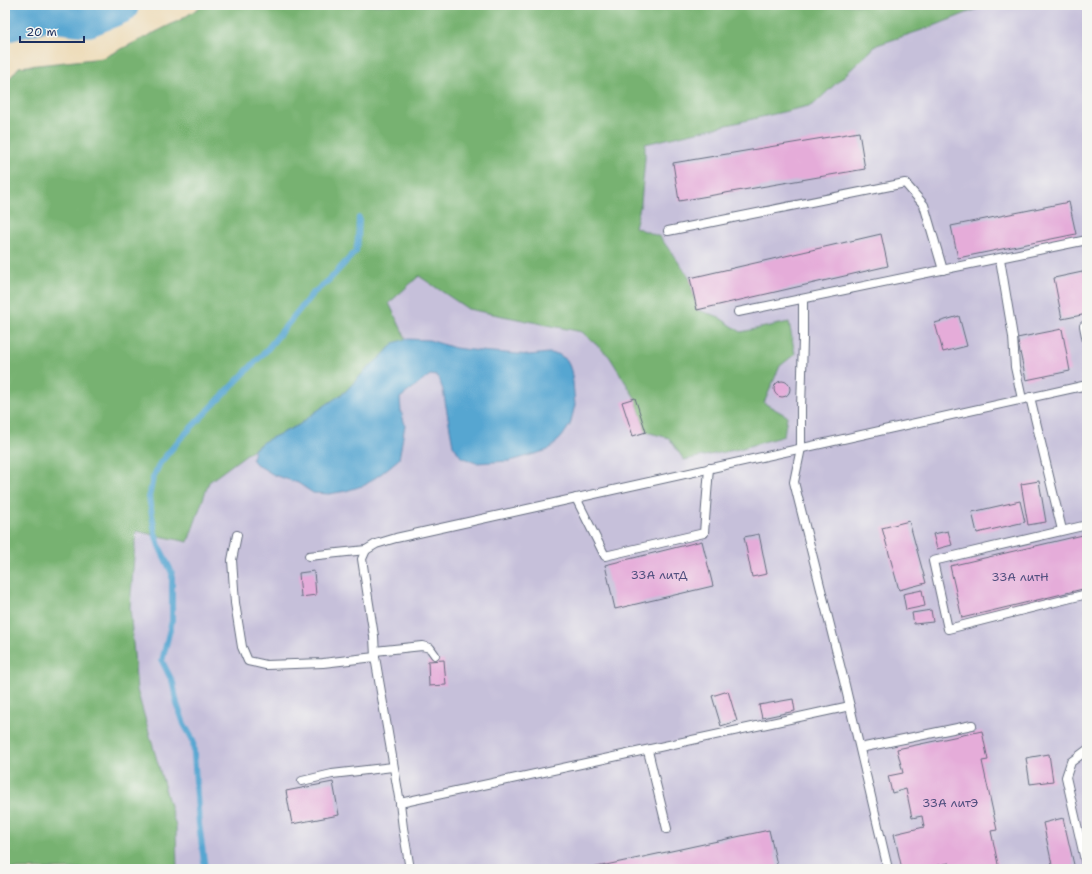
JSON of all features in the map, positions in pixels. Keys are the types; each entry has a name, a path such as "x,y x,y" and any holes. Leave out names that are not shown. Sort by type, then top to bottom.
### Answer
{"lane":[{"path":"668,231 905,183 924,205 943,270"},
{"path":"738,312 1087,240"},
{"path":"1000,259 1013,337 1015,367 1026,398 1062,530"},
{"path":"803,299 801,448 794,482 850,706 888,869"},
{"path":"1084,326 1087,341"},
{"path":"310,556 366,550 376,544 396,538 1087,385"},
{"path":"576,498 605,556 704,533 709,468"},
{"path":"1087,525 933,561 948,629 1087,594"},
{"path":"237,536 232,560 235,603 242,647 248,661 266,664 316,664 422,646 430,648 435,655"},
{"path":"366,550 362,559 374,636 375,654 410,869"},
{"path":"400,803 648,751 850,706"},
{"path":"860,748 972,725"},
{"path":"1087,750 1071,762 1066,777 1087,869"},
{"path":"648,751 667,829"},
{"path":"302,781 332,774 393,767"}],"shaded area":[{"path":"930,5 1087,5 1087,869 33,869 5,330"}],"green space":[{"path":"203,5 987,5 931,27 877,45 813,105 645,144 641,203 635,227 660,237 690,278 697,310 717,316 741,332 789,322 795,354 780,366 764,403 787,416 784,436 739,449 684,460 669,438 646,432 635,398 609,356 582,332 468,309 419,276 389,303 406,339 394,343 345,392 299,425 263,442 209,482 188,542 136,531 130,607 137,690 176,827 177,869 5,869 5,152 10,145 5,121 5,84 19,67 103,58 182,19"}],"water":[{"path":"406,339 429,340 455,348 480,351 530,355 548,353 558,354 567,360 571,370 575,405 570,425 561,438 548,450 510,461 476,463 461,457 453,445 443,390 438,376 430,375 400,398 401,411 405,425 399,459 365,485 346,491 329,494 313,493 298,483 274,475 256,464 252,459 254,450 263,442 299,425 345,392 394,343"}],"building":[{"path":"859,132 865,169 679,201 673,163"},
{"path":"1069,202 1076,234 958,258 951,226"},
{"path":"881,234 888,266 697,310 690,278"},
{"path":"1087,271 1087,314 1062,319 1054,278"},
{"path":"959,316 967,346 943,352 935,323"},
{"path":"1062,329 1070,371 1026,380 1017,338"},
{"path":"779,381 785,381 790,386 788,395 785,397 779,397 774,392 774,386"},
{"path":"635,398 646,432 633,436 622,402"},
{"path":"1039,481 1046,522 1028,525 1021,484"},
{"path":"1020,501 1025,522 977,533 972,512"},
{"path":"909,521 926,583 899,590 882,528"},
{"path":"948,531 952,545 937,549 933,534"},
{"path":"759,534 767,574 752,577 744,537"},
{"path":"1087,534 1087,588 962,618 950,566"},
{"path":"702,541 713,586 615,609 605,565"},
{"path":"314,571 316,595 301,597 299,573"},
{"path":"922,590 925,606 906,610 903,594"},
{"path":"931,610 933,622 914,624 912,613"},
{"path":"444,660 446,685 429,686 428,661"},
{"path":"728,691 737,721 721,726 712,696"},
{"path":"793,699 795,711 762,718 759,705"},
{"path":"982,731 988,760 982,761 997,830 991,831 999,869 951,869 949,863 921,869 902,869 894,834 924,827 922,816 912,818 906,789 892,793 888,776 903,773 897,749"},
{"path":"1049,754 1053,781 1030,784 1026,758"},
{"path":"333,782 339,815 292,824 286,791"},
{"path":"1063,818 1075,869 1053,869 1043,823"},
{"path":"769,830 778,869 592,869 592,868"}],"waterway":[{"path":"5,23 45,13 88,18 120,5"},
{"path":"205,869 199,824 193,740 184,724 177,704 173,683 162,661 172,621 172,573 159,546 155,533 149,497 153,478 160,463 180,439 265,352 312,294 329,280 356,251 359,218"}]}
